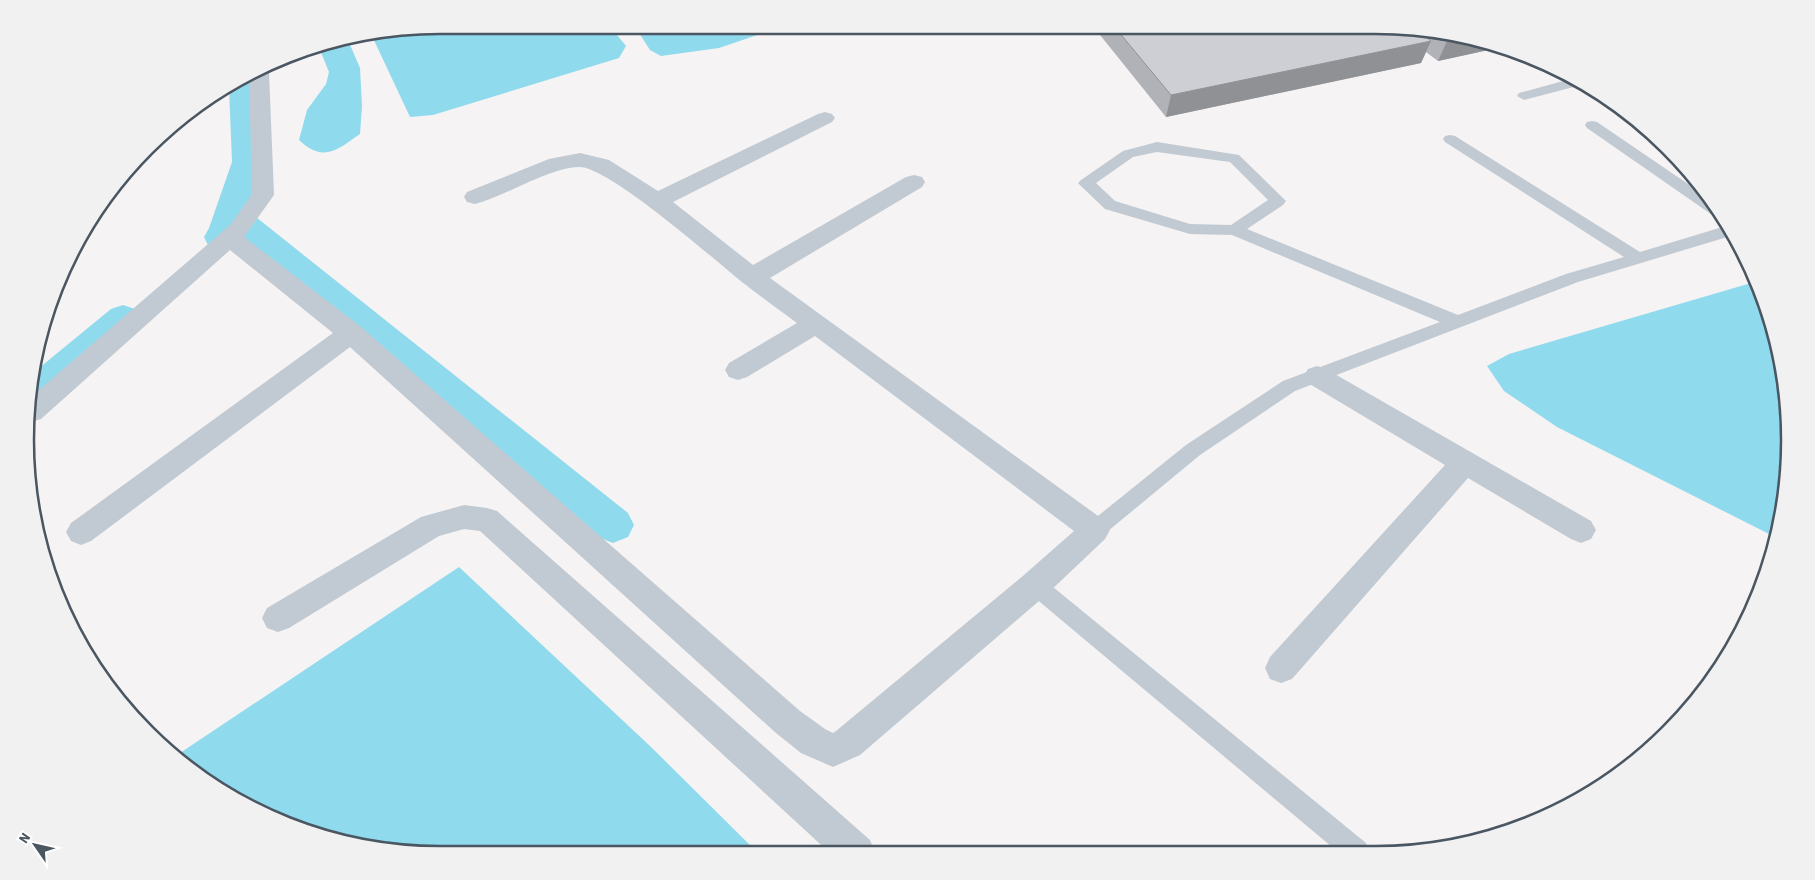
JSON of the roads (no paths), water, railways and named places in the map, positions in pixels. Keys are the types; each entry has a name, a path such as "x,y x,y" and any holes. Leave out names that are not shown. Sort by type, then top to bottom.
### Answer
{"street":[{"path":"35,408 235,234 263,195 259,76"},
{"path":"656,201 825,118"},
{"path":"235,234 351,333 788,722 813,741 833,750 848,743 1035,585 1095,530 752,277 656,201 601,165 580,160 557,164 475,197"},
{"path":"752,277 914,182"},
{"path":"738,370 816,324"},
{"path":"82,532 351,333"},
{"path":"1317,376 1581,530"},
{"path":"1281,668 1465,462"},
{"path":"278,618 431,526 464,517 487,520 848,846"}],"lane":[{"path":"1524,96 1570,84"},
{"path":"1592,125 1704,202"},
{"path":"1450,139 1638,258"},
{"path":"1234,230 1278,201 1234,158 1157,147 1128,154 1086,183 1110,205 1190,228 1234,230 1458,322"},
{"path":"1095,530 1193,450 1289,386 1572,278 1724,232"},
{"path":"1035,585 1350,846"}],"water":[{"path":"440,34 616,34 626,46 619,58 433,115 410,117 374,40"},
{"path":"640,34 760,34 719,48 661,56 650,50"},
{"path":"350,45 360,68 362,106 360,134 330,152 315,151 299,140 307,110 326,84 329,72 321,52"},
{"path":"1749,284 1760,309 1778,387 1781,440 1780,467 1778,493 1769,534 1557,427 1504,391 1487,366 1509,354"},
{"path":"459,567 650,746 751,846 440,846 387,843 309,825 260,804 214,778 181,752"}],"waterway":[{"path":"230,213 247,162 243,85"},
{"path":"220,237 224,233 230,213"},
{"path":"230,213 613,525"},
{"path":"37,391 123,318"}]}
